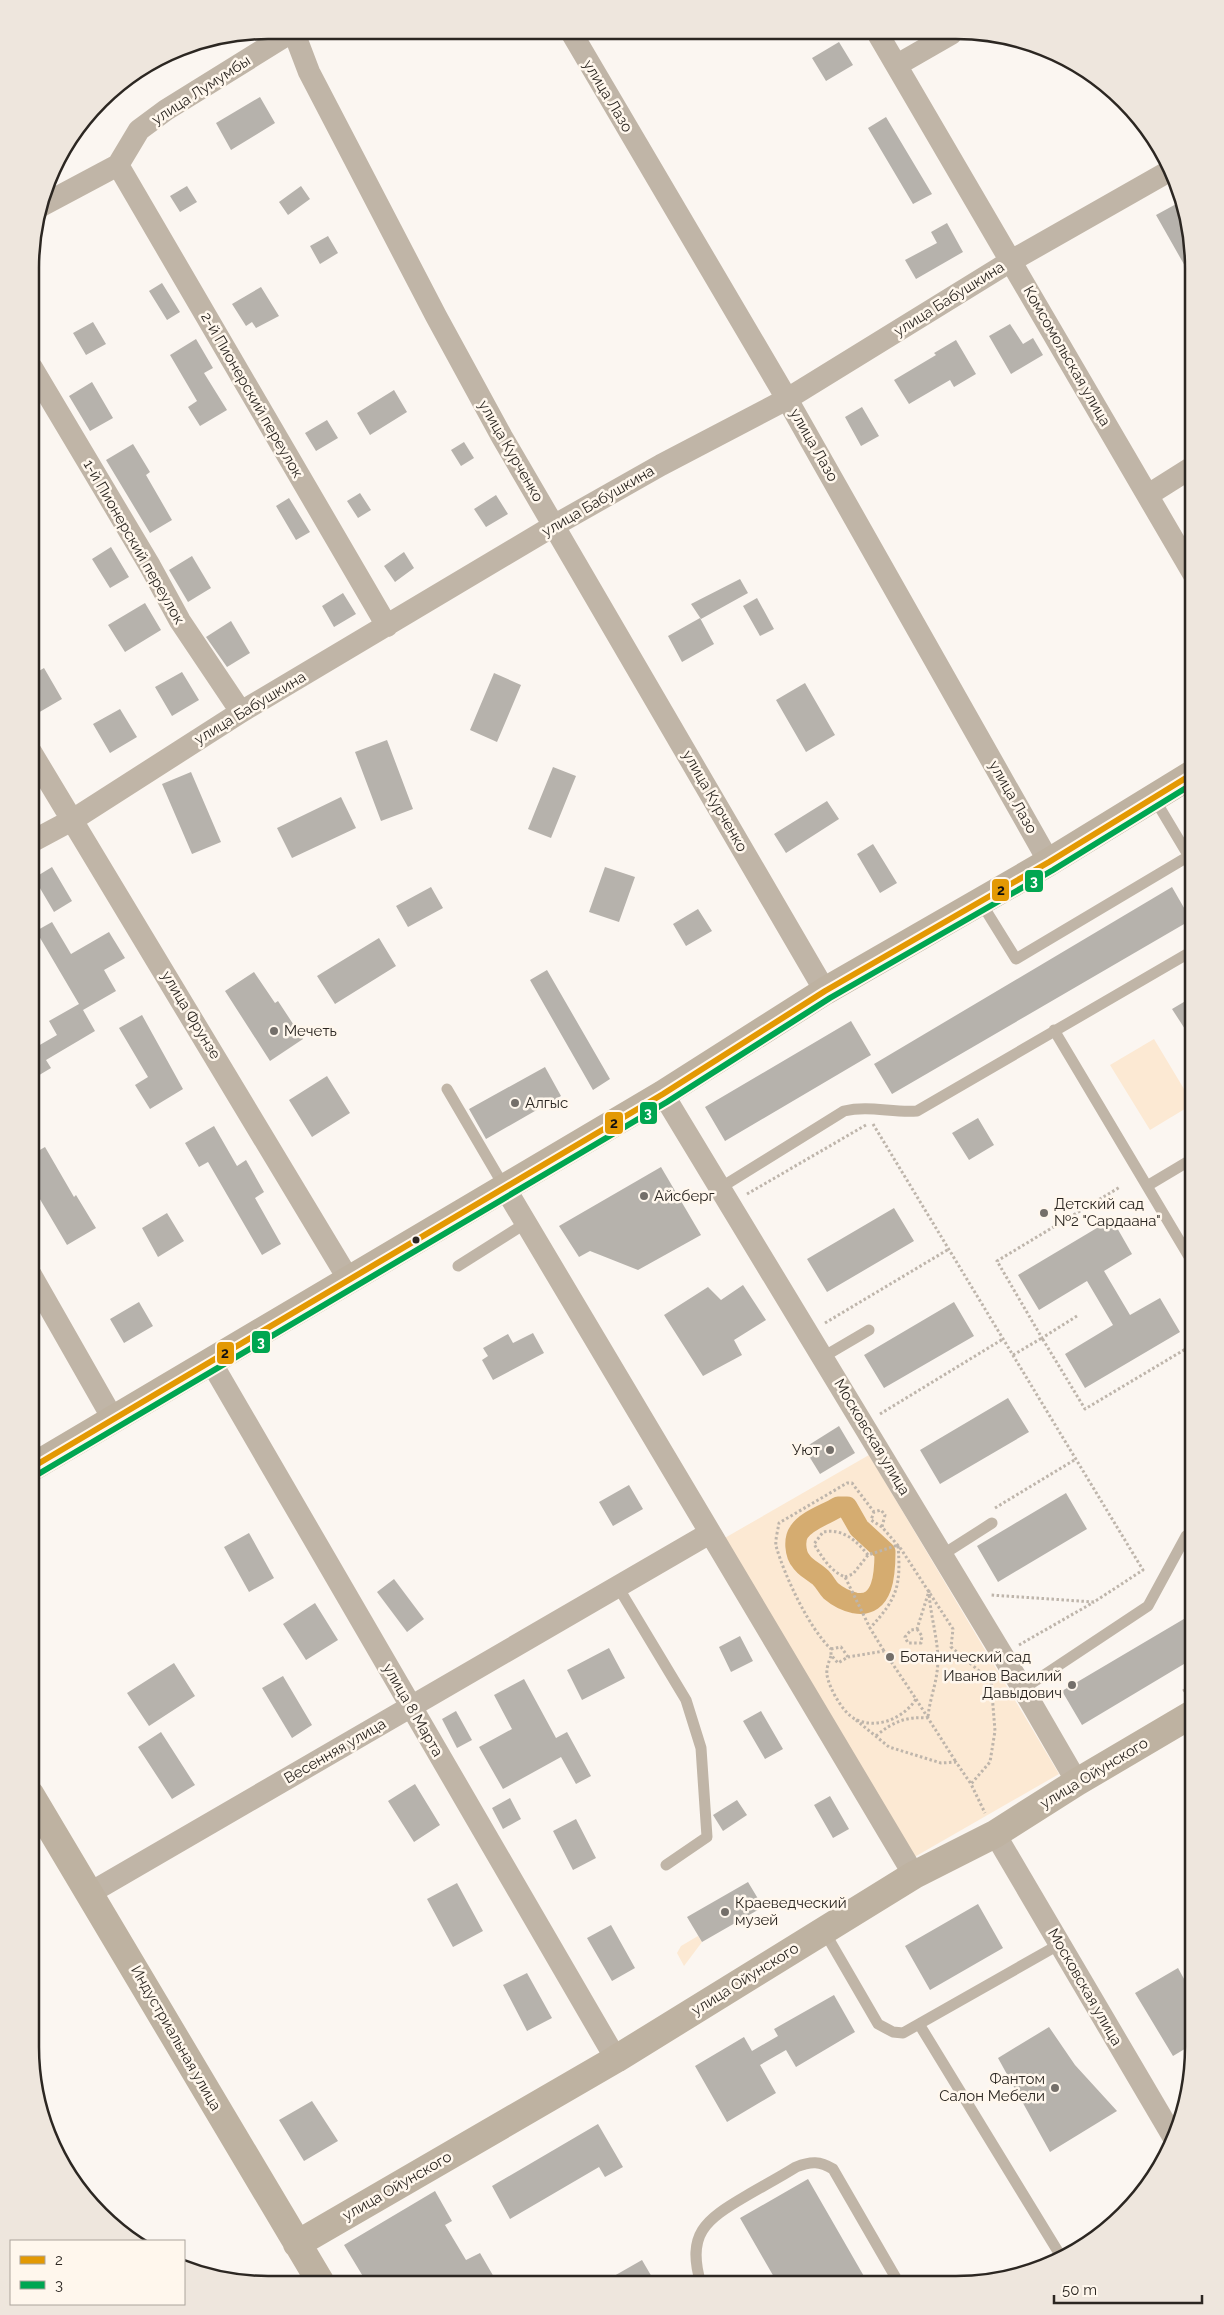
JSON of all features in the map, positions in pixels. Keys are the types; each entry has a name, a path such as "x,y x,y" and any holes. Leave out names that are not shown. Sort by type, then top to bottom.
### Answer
{"main road":[{"path":"39,1463 664,1094 824,991 1049,862 1185,777"},
{"name":"улица Ойунского","path":"297,2244 616,2059 914,1876 996,1834 1077,1782 1185,1718"},
{"name":"Индустриальная улица","path":"39,1809 317,2276"}],"street":[{"name":"улица Лумумбы","path":"118,165 139,130 166,110 280,39"},
{"name":"улица Курченко","path":"297,39 309,72 436,316 502,437 555,525 824,991"},
{"name":"улица Лазо","path":"575,39 788,399 1049,862"},
{"name":"Комсомольская улица","path":"881,39 1185,559"},
{"path":"897,65 942,39"},
{"path":"49,202 118,165"},
{"name":"2-й Пионерский переулок","path":"118,165 386,626"},
{"name":"улица Бабушкина","path":"39,838 74,819 241,712 555,525 661,465 788,399 1011,261 1165,173"},
{"name":"1-й Пионерский переулок","path":"39,380 150,566 180,621 241,712"},
{"path":"1148,495 1185,472"},
{"name":"улица Фрунзе","path":"39,764 74,819 350,1280"},
{"name":"Московская улица","path":"664,1094 728,1182 832,1353 942,1555 1031,1684 1077,1782"},
{"path":"505,1188 914,1876"},
{"path":"39,1289 113,1419"},
{"name":"улица 8 Марта","path":"210,1362 616,2059"},
{"name":"Весенняя улица","path":"90,1893 710,1532"},
{"name":"Московская улица","path":"996,1834 1170,2131"}],"lane":[{"path":"1153,796 1185,850"},
{"path":"980,901 1016,959 1185,863"},
{"path":"728,1182 844,1111 859,1107 897,1112 917,1111 1185,955"},
{"path":"1054,1030 1185,1250"},
{"path":"447,1089 505,1188"},
{"path":"1147,1186 1185,1163"},
{"path":"458,1266 526,1223"},
{"path":"832,1353 869,1330"},
{"path":"942,1555 992,1523"},
{"path":"1031,1684 1148,1606 1185,1538"},
{"path":"618,1587 686,1700 702,1748 707,1837 666,1865"},
{"path":"824,1931 878,2024 894,2032 903,2033 1060,1944"},
{"path":"919,2024 1058,2252"},
{"path":"698,2276 694,2263 696,2247 707,2223 727,2207 796,2167 807,2162 817,2162 833,2169 895,2276"}],"path":[{"path":"747,1194 872,1122 1076,1458 1143,1570 1094,1602 1019,1645"},
{"path":"728,1182 747,1194 752,1202"},
{"path":"1120,1187 998,1261 1084,1409 1185,1349"},
{"path":"825,1324 949,1249"},
{"path":"820,1316 825,1324 832,1353"},
{"path":"1013,1356 1077,1316"},
{"path":"880,1414 1003,1339"},
{"path":"874,1406 884,1422"},
{"path":"993,1509 1076,1458"},
{"path":"874,1512 852,1484 846,1483 779,1523 776,1544 793,1586 818,1636 831,1649 826,1673 833,1695 855,1719 889,1747 941,1763 956,1762"},
{"path":"874,1512 881,1510 885,1515 882,1527"},
{"path":"874,1512 871,1520 882,1527 898,1545 953,1629 951,1647 991,1681 995,1731 990,1762 971,1784"},
{"path":"868,1555 848,1536 834,1529 823,1532 814,1544 837,1574 845,1577 853,1574 868,1555 898,1545"},
{"path":"870,1628 885,1612 896,1592 900,1576 898,1545"},
{"path":"845,1577 884,1652 971,1784 996,1834"},
{"path":"917,1629 929,1591"},
{"path":"928,1718 929,1700 937,1672 936,1641 929,1591"},
{"path":"993,1603 988,1595 1094,1602"},
{"path":"917,1629 922,1636 921,1643 908,1643 905,1637 911,1630 917,1629"},
{"path":"1014,1637 1019,1645 1031,1684"},
{"path":"831,1649 841,1648 848,1657"},
{"path":"831,1655 838,1663 848,1657 884,1652"},
{"path":"855,1719 886,1722 899,1717 912,1706 916,1699"},
{"path":"876,1736 888,1726 907,1718 928,1718"}],"shaded area":[{"path":"1154,1039 1185,1091 1185,1109 1150,1130 1110,1065"},
{"name":"Ботанический сад","path":"869,1455 1059,1774 911,1859 723,1539"},
{"path":"698,1936 702,1942 684,1966 677,1953 681,1946"}],"building":[{"path":"839,42 853,65 826,81 812,58"},
{"path":"260,97 275,123 231,150 216,123"},
{"path":"886,117 932,194 913,204 868,128"},
{"path":"187,186 197,202 180,212 170,196"},
{"path":"301,186 310,199 288,215 279,202"},
{"path":"1176,204 1181,223 1185,266 1156,215"},
{"path":"947,223 963,252 916,279 905,260 937,243 931,232"},
{"path":"328,236 338,253 320,264 310,246"},
{"path":"162,283 180,312 167,320 149,291"},
{"path":"261,287 279,316 256,328 252,322 246,326 232,304"},
{"path":"93,322 106,344 86,355 73,333"},
{"path":"1010,324 1023,344 1033,338 1043,355 1011,374 989,336"},
{"path":"196,339 213,368 204,373 227,410 200,426 188,407 197,401 170,355"},
{"path":"956,340 976,374 954,387 950,380 909,404 894,380 936,355 934,353"},
{"path":"92,382 113,418 90,431 69,396"},
{"path":"394,390 407,412 370,435 357,413"},
{"path":"862,407 879,436 861,446 845,417"},
{"path":"327,420 338,438 316,451 305,433"},
{"path":"464,442 474,458 461,466 451,450"},
{"path":"133,444 150,472 146,475 172,520 150,533 106,460"},
{"path":"360,493 371,510 358,518 347,501"},
{"path":"496,495 508,514 486,527 474,509"},
{"path":"289,498 310,532 296,540 276,506"},
{"path":"111,547 129,577 110,588 92,559"},
{"path":"404,552 414,568 395,582 384,566"},
{"path":"192,556 211,588 188,602 169,570"},
{"path":"740,579 748,593 701,619 691,604"},
{"path":"343,593 356,614 334,627 322,606"},
{"path":"757,598 774,629 760,636 743,606"},
{"path":"145,603 161,630 125,652 108,625"},
{"path":"700,618 714,644 682,662 668,636"},
{"path":"231,621 250,653 227,667 206,637"},
{"path":"44,668 62,699 39,712 39,671"},
{"path":"182,672 199,700 172,716 155,687"},
{"path":"494,673 521,685 497,742 470,730"},
{"path":"805,683 835,735 806,752 776,700"},
{"path":"120,709 137,737 110,753 93,724"},
{"path":"387,740 413,809 381,821 355,752"},
{"path":"553,767 576,776 551,838 528,829"},
{"path":"191,772 221,842 192,854 162,784"},
{"path":"341,797 356,828 292,858 277,828"},
{"path":"827,801 839,819 786,853 774,834"},
{"path":"873,844 897,883 880,893 857,854"},
{"path":"52,867 72,901 54,912 39,886 39,875"},
{"path":"605,867 635,877 619,922 589,912"},
{"path":"431,887 443,908 408,927 396,906"},
{"path":"1172,887 1185,910 1185,923 892,1094 874,1064"},
{"path":"698,909 712,931 686,946 673,924"},
{"path":"52,922 71,954 109,932 125,958 104,970 116,991 83,1010 95,1031 46,1060 51,1068 39,1075 39,1045 57,1035 49,1021 79,1004 39,936 39,929"},
{"path":"379,938 396,966 335,1004 317,976"},
{"path":"547,970 610,1079 593,1090 530,980"},
{"path":"254,972 275,1003 278,1001 303,1039 270,1061 225,991"},
{"path":"1185,1001 1185,1029 1172,1009"},
{"path":"142,1015 183,1089 150,1109 135,1085 148,1077 119,1028"},
{"path":"851,1021 871,1055 725,1141 705,1107"},
{"name":"Алгыс","path":"545,1067 561,1096 486,1139 469,1109"},
{"path":"327,1076 350,1113 312,1137 289,1100"},
{"path":"978,1118 994,1145 969,1160 952,1133"},
{"path":"214,1126 237,1166 246,1160 264,1192 255,1198 281,1244 262,1255 208,1162 199,1167 185,1143"},
{"path":"45,1147 74,1197 76,1195 96,1228 67,1245 39,1198 39,1150"},
{"name":"Айсберг","path":"661,1167 701,1235 638,1270 590,1251 579,1257 559,1226"},
{"path":"894,1208 914,1241 827,1292 807,1259"},
{"path":"167,1213 184,1241 158,1257 142,1228"},
{"path":"1112,1219 1132,1254 1104,1271 1130,1315 1160,1298 1180,1332 1085,1388 1065,1354 1113,1325 1087,1281 1039,1310 1018,1275"},
{"path":"743,1285 766,1320 734,1340 742,1355 703,1376 664,1315 708,1287 721,1300"},
{"path":"139,1302 153,1326 124,1343 110,1319"},
{"path":"954,1302 974,1336 884,1388 864,1355"},
{"path":"533,1333 544,1353 493,1380 482,1360 488,1356 483,1348 508,1334 513,1343"},
{"path":"1008,1398 1029,1432 940,1484 920,1450"},
{"name":"Уют","path":"839,1426 855,1453 820,1474 804,1448"},
{"path":"629,1485 643,1509 613,1526 599,1502"},
{"path":"1066,1493 1087,1529 998,1582 977,1546"},
{"path":"249,1533 274,1578 249,1592 224,1547"},
{"path":"394,1579 424,1619 407,1632 377,1592"},
{"path":"315,1603 338,1640 306,1660 283,1624"},
{"path":"1185,1618 1185,1663 1082,1725 1062,1691"},
{"path":"740,1636 753,1661 731,1672 719,1647"},
{"path":"609,1648 625,1678 582,1700 567,1670"},
{"path":"174,1663 195,1696 149,1726 127,1693"},
{"path":"283,1676 312,1725 292,1738 262,1688"},
{"path":"524,1679 556,1738 567,1732 591,1776 576,1784 561,1757 503,1789 479,1747 512,1729 494,1695"},
{"path":"456,1711 472,1740 457,1748 442,1719"},
{"path":"761,1711 783,1749 765,1759 743,1721"},
{"path":"161,1732 195,1785 172,1799 138,1747"},
{"path":"415,1784 440,1825 414,1842 388,1801"},
{"path":"830,1796 849,1829 833,1838 814,1805"},
{"path":"510,1798 521,1819 503,1829 492,1808"},
{"path":"737,1800 747,1815 723,1831 713,1815"},
{"path":"576,1819 596,1858 573,1870 553,1831"},
{"name":"Краеведческий музей","path":"748,1882 763,1907 702,1942 687,1917"},
{"path":"457,1883 483,1931 453,1947 427,1899"},
{"path":"978,1904 1003,1948 930,1990 905,1946"},
{"path":"611,1925 635,1968 612,1981 587,1938"},
{"path":"1178,1968 1185,1981 1185,2049 1173,2056 1135,1993"},
{"path":"527,1973 552,2018 527,2031 503,1985"},
{"path":"834,1995 855,2032 796,2067 786,2050 760,2065 776,2093 727,2122 695,2066 744,2037 752,2051 778,2036 774,2029"},
{"name":"Фантом Салон Мебели","path":"1049,2027 1075,2065 1117,2111 1050,2152 998,2058"},
{"path":"312,2101 338,2141 304,2161 279,2120"},
{"path":"598,2124 623,2167 605,2177 599,2167 510,2219 492,2186"},
{"path":"808,2179 864,2276 773,2276 740,2218"},
{"path":"435,2191 452,2221 445,2225 466,2260 480,2253 493,2276 363,2276 344,2245"},
{"path":"642,2260 651,2276 614,2276"}],"waterway":[{"path":"838,1507 847,1507 859,1528 885,1552 881,1587 872,1600 865,1603 855,1603 839,1597 797,1555 796,1538 799,1532 812,1521 838,1507"}],"transit line":[{"name":"2","path":"39,1463 663,1094 825,991 1049,862 1185,779"},
{"name":"3","path":"39,1474 667,1102 830,998 1053,870 1185,789"}],"place":[{"name":"Мечеть","path":"274,1031"},
{"name":"Алгыс","path":"515,1103"},
{"name":"Айсберг","path":"644,1196"},
{"name":"Детский сад №2 \"Сардаана\"","path":"1044,1213"},
{"name":"Уют","path":"830,1450"},
{"name":"Ботанический сад","path":"890,1657"},
{"name":"Иванов Василий Давыдович","path":"1072,1685"},
{"name":"Краеведческий музей","path":"725,1912"},
{"name":"Фантом Салон Мебели","path":"1055,2088"}]}
